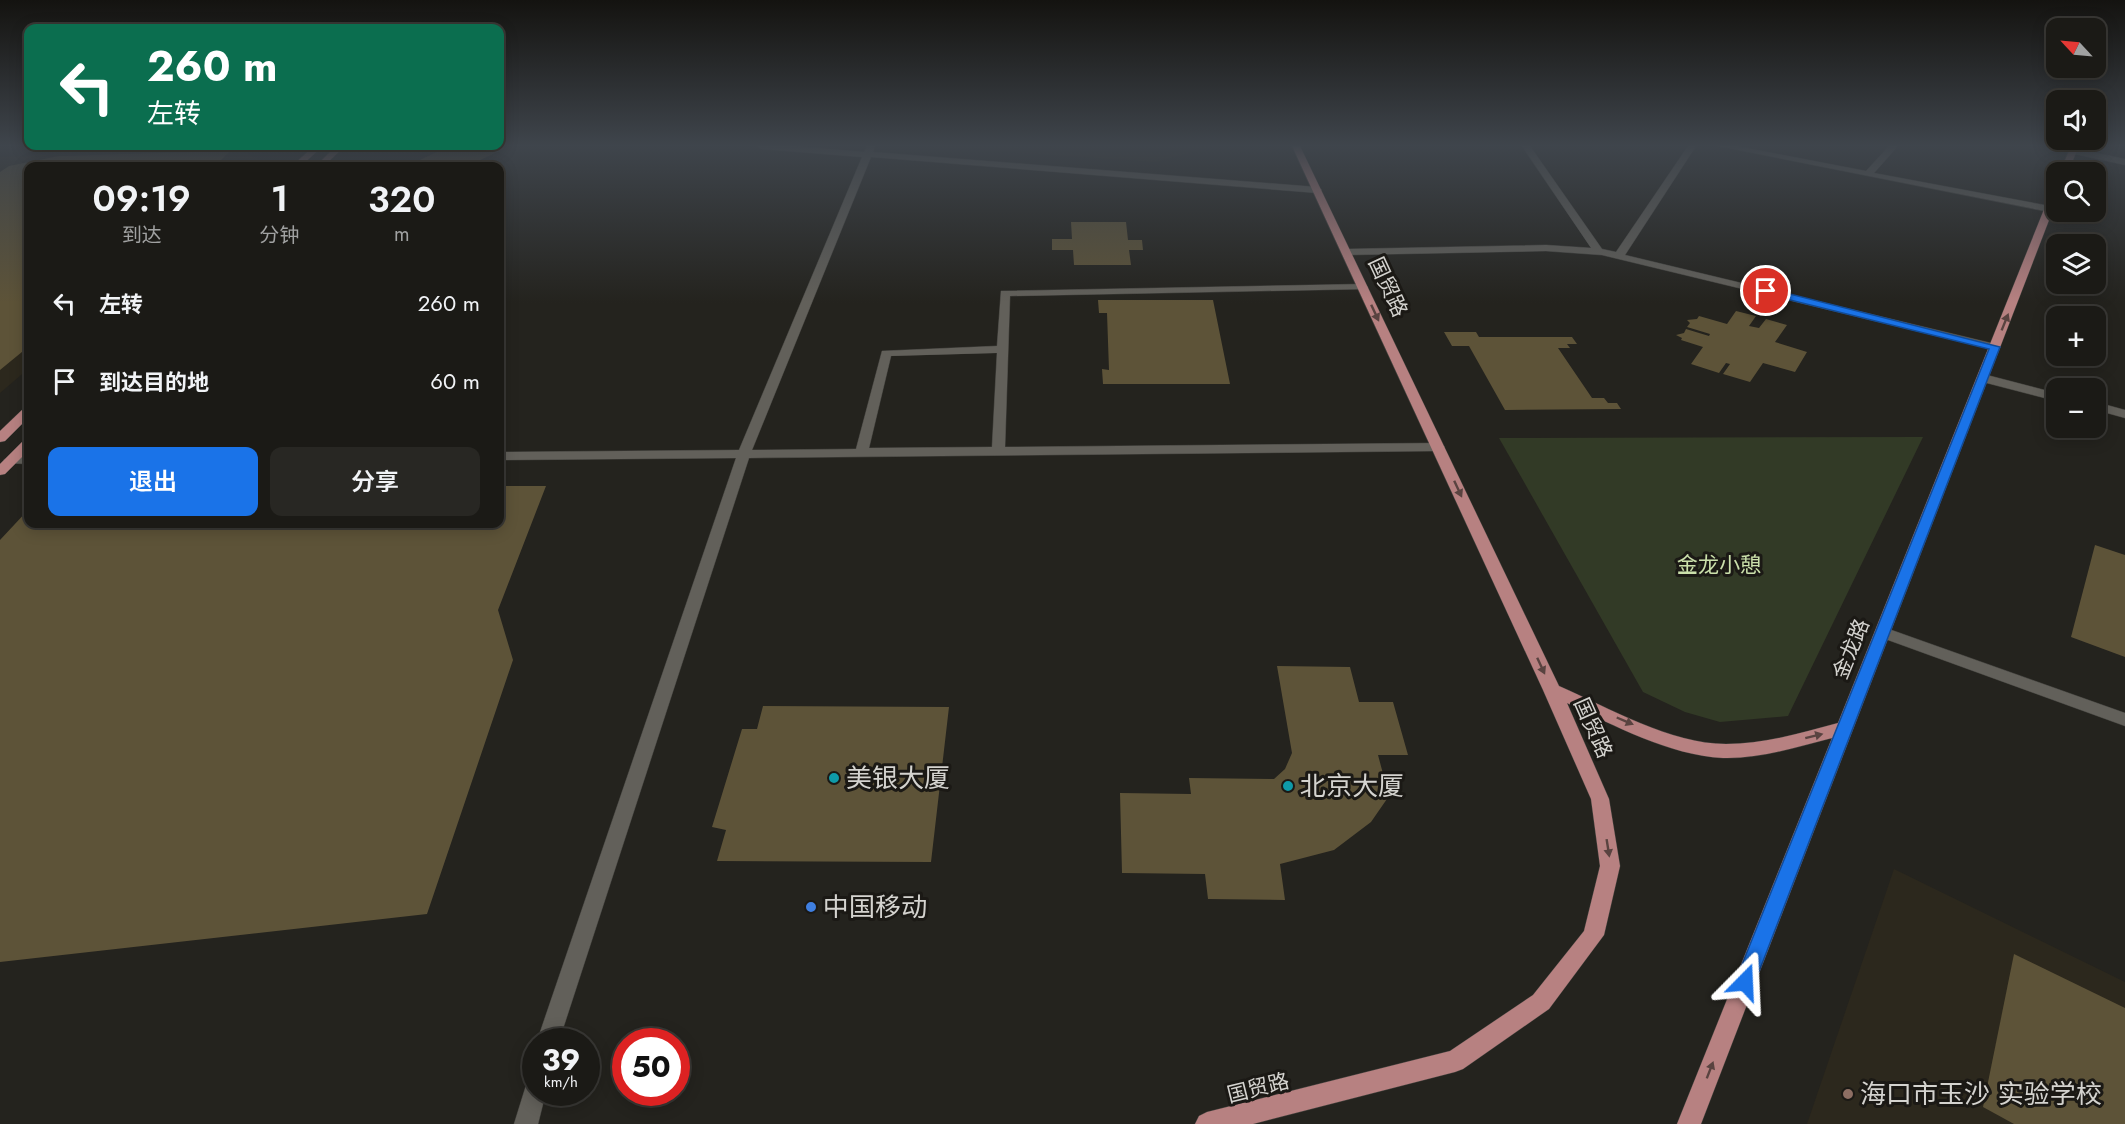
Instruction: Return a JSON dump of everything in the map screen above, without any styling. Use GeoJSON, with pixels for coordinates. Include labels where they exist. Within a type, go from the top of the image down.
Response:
{"type":"FeatureCollection","features":[{"type":"Feature","properties":{"kind":"main road","name":"国贸路"},"geometry":{"type":"LineString","coordinates":[[1207,1124],[1455,1061],[1541,1002],[1594,935],[1610,866],[1600,799],[1552,690],[1321,198]]}},
{"type":"Feature","properties":{"kind":"main road","name":"金龙路"},"geometry":{"type":"LineString","coordinates":[[1689,1124],[2046,219]]}},
{"type":"Feature","properties":{"kind":"main road"},"geometry":{"type":"LineString","coordinates":[[0,438],[24,415]]}},
{"type":"Feature","properties":{"kind":"main road"},"geometry":{"type":"LineString","coordinates":[[0,471],[24,448]]}},
{"type":"Feature","properties":{"kind":"main road"},"geometry":{"type":"LineString","coordinates":[[1552,690],[1670,739],[1690,746],[1722,751],[1761,748],[1845,728]]}},
{"type":"Feature","properties":{"kind":"street"},"geometry":{"type":"LineString","coordinates":[[552,1028],[744,454],[849,198]]}},
{"type":"Feature","properties":{"kind":"street"},"geometry":{"type":"LineString","coordinates":[[1562,198],[1599,252]]}},
{"type":"Feature","properties":{"kind":"street"},"geometry":{"type":"LineString","coordinates":[[1619,256],[1657,198]]}},
{"type":"Feature","properties":{"kind":"street"},"geometry":{"type":"LineString","coordinates":[[1995,198],[2046,208]]}},
{"type":"Feature","properties":{"kind":"street"},"geometry":{"type":"LineString","coordinates":[[1347,252],[1546,248],[1599,252],[1995,347]]}},
{"type":"Feature","properties":{"kind":"street"},"geometry":{"type":"LineString","coordinates":[[998,452],[1005,293],[1363,287]]}},
{"type":"Feature","properties":{"kind":"street"},"geometry":{"type":"LineString","coordinates":[[861,453],[886,353],[1002,349]]}},
{"type":"Feature","properties":{"kind":"street"},"geometry":{"type":"LineString","coordinates":[[1983,378],[2046,394]]}},
{"type":"Feature","properties":{"kind":"street"},"geometry":{"type":"LineString","coordinates":[[2106,409],[2125,414]]}},
{"type":"Feature","properties":{"kind":"street"},"geometry":{"type":"LineString","coordinates":[[504,456],[1438,447]]}},
{"type":"Feature","properties":{"kind":"street"},"geometry":{"type":"LineString","coordinates":[[11,460],[24,460]]}},
{"type":"Feature","properties":{"kind":"street"},"geometry":{"type":"LineString","coordinates":[[1882,632],[2125,720]]}},
{"type":"Feature","properties":{"kind":"street"},"geometry":{"type":"LineString","coordinates":[[526,1124],[531,1106]]}},
{"type":"Feature","properties":{"kind":"shaded area"},"geometry":{"type":"Polygon","coordinates":[[[0,198],[24,198],[24,372],[0,393],[0,198]]]}},
{"type":"Feature","properties":{"kind":"shaded area"},"geometry":{"type":"Polygon","coordinates":[[[1894,869],[2125,982],[2125,1124],[1807,1124],[1894,869]]]}},
{"type":"Feature","properties":{"kind":"green space","name":"金龙小憩"},"geometry":{"type":"Polygon","coordinates":[[[1923,437],[1788,716],[1720,722],[1685,712],[1643,692],[1499,438],[1923,437]]]}},
{"type":"Feature","properties":{"kind":"building"},"geometry":{"type":"Polygon","coordinates":[[[0,198],[24,198],[24,350],[0,370],[0,198]]]}},
{"type":"Feature","properties":{"kind":"building"},"geometry":{"type":"Polygon","coordinates":[[[1071,222],[1126,222],[1128,240],[1142,240],[1143,250],[1129,250],[1131,265],[1074,265],[1073,250],[1052,250],[1052,239],[1072,239],[1071,222]]]}},
{"type":"Feature","properties":{"kind":"building"},"geometry":{"type":"Polygon","coordinates":[[[1098,300],[1213,300],[1230,384],[1103,384],[1102,369],[1109,370],[1107,313],[1099,313],[1098,300]]]}},
{"type":"Feature","properties":{"kind":"building"},"geometry":{"type":"Polygon","coordinates":[[[1736,311],[1756,316],[1749,326],[1759,328],[1766,319],[1787,325],[1775,342],[1807,352],[1795,372],[1763,363],[1750,382],[1723,374],[1730,364],[1726,363],[1719,373],[1691,364],[1703,347],[1681,340],[1682,338],[1676,335],[1684,333],[1686,329],[1709,336],[1710,334],[1687,327],[1690,323],[1687,320],[1697,319],[1699,316],[1727,324],[1736,311]]]}},
{"type":"Feature","properties":{"kind":"building"},"geometry":{"type":"Polygon","coordinates":[[[1444,332],[1476,332],[1479,337],[1572,337],[1577,344],[1567,344],[1570,348],[1558,348],[1592,398],[1604,398],[1608,403],[1617,403],[1621,409],[1505,410],[1469,346],[1452,346],[1444,332]]]}},
{"type":"Feature","properties":{"kind":"building"},"geometry":{"type":"Polygon","coordinates":[[[504,486],[546,486],[498,610],[513,660],[427,914],[0,962],[0,540],[24,514],[24,528],[504,528],[504,486]]]}},
{"type":"Feature","properties":{"kind":"building"},"geometry":{"type":"Polygon","coordinates":[[[2095,545],[2125,555],[2125,657],[2071,637],[2095,545]]]}},
{"type":"Feature","properties":{"kind":"building","name":"北京大厦"},"geometry":{"type":"Polygon","coordinates":[[[1277,666],[1350,667],[1359,702],[1393,702],[1408,755],[1378,755],[1389,796],[1371,822],[1334,850],[1280,864],[1285,900],[1208,899],[1205,874],[1122,873],[1120,793],[1191,794],[1189,778],[1274,779],[1285,769],[1292,753],[1277,666]]]}},
{"type":"Feature","properties":{"kind":"building","name":"美银大厦"},"geometry":{"type":"Polygon","coordinates":[[[763,706],[949,707],[931,862],[717,861],[726,830],[712,827],[742,729],[757,729],[763,706]]]}},
{"type":"Feature","properties":{"kind":"building"},"geometry":{"type":"Polygon","coordinates":[[[2014,954],[2125,1008],[2125,1124],[2014,1124],[1983,1107],[2014,954]]]}},
{"type":"Feature","properties":{"kind":"place","name":"美银大厦"},"geometry":{"type":"Point","coordinates":[834,778]}},
{"type":"Feature","properties":{"kind":"place","name":"北京大厦"},"geometry":{"type":"Point","coordinates":[1288,786]}},
{"type":"Feature","properties":{"kind":"place","name":"中国移动"},"geometry":{"type":"Point","coordinates":[811,907]}},
{"type":"Feature","properties":{"kind":"place","name":"海口市玉沙 实验学校"},"geometry":{"type":"Point","coordinates":[1848,1094]}},
{"type":"Feature","properties":{"kind":"route"},"geometry":{"type":"LineString","coordinates":[[1745,982],[1995,347],[1766,291]]}}]}
